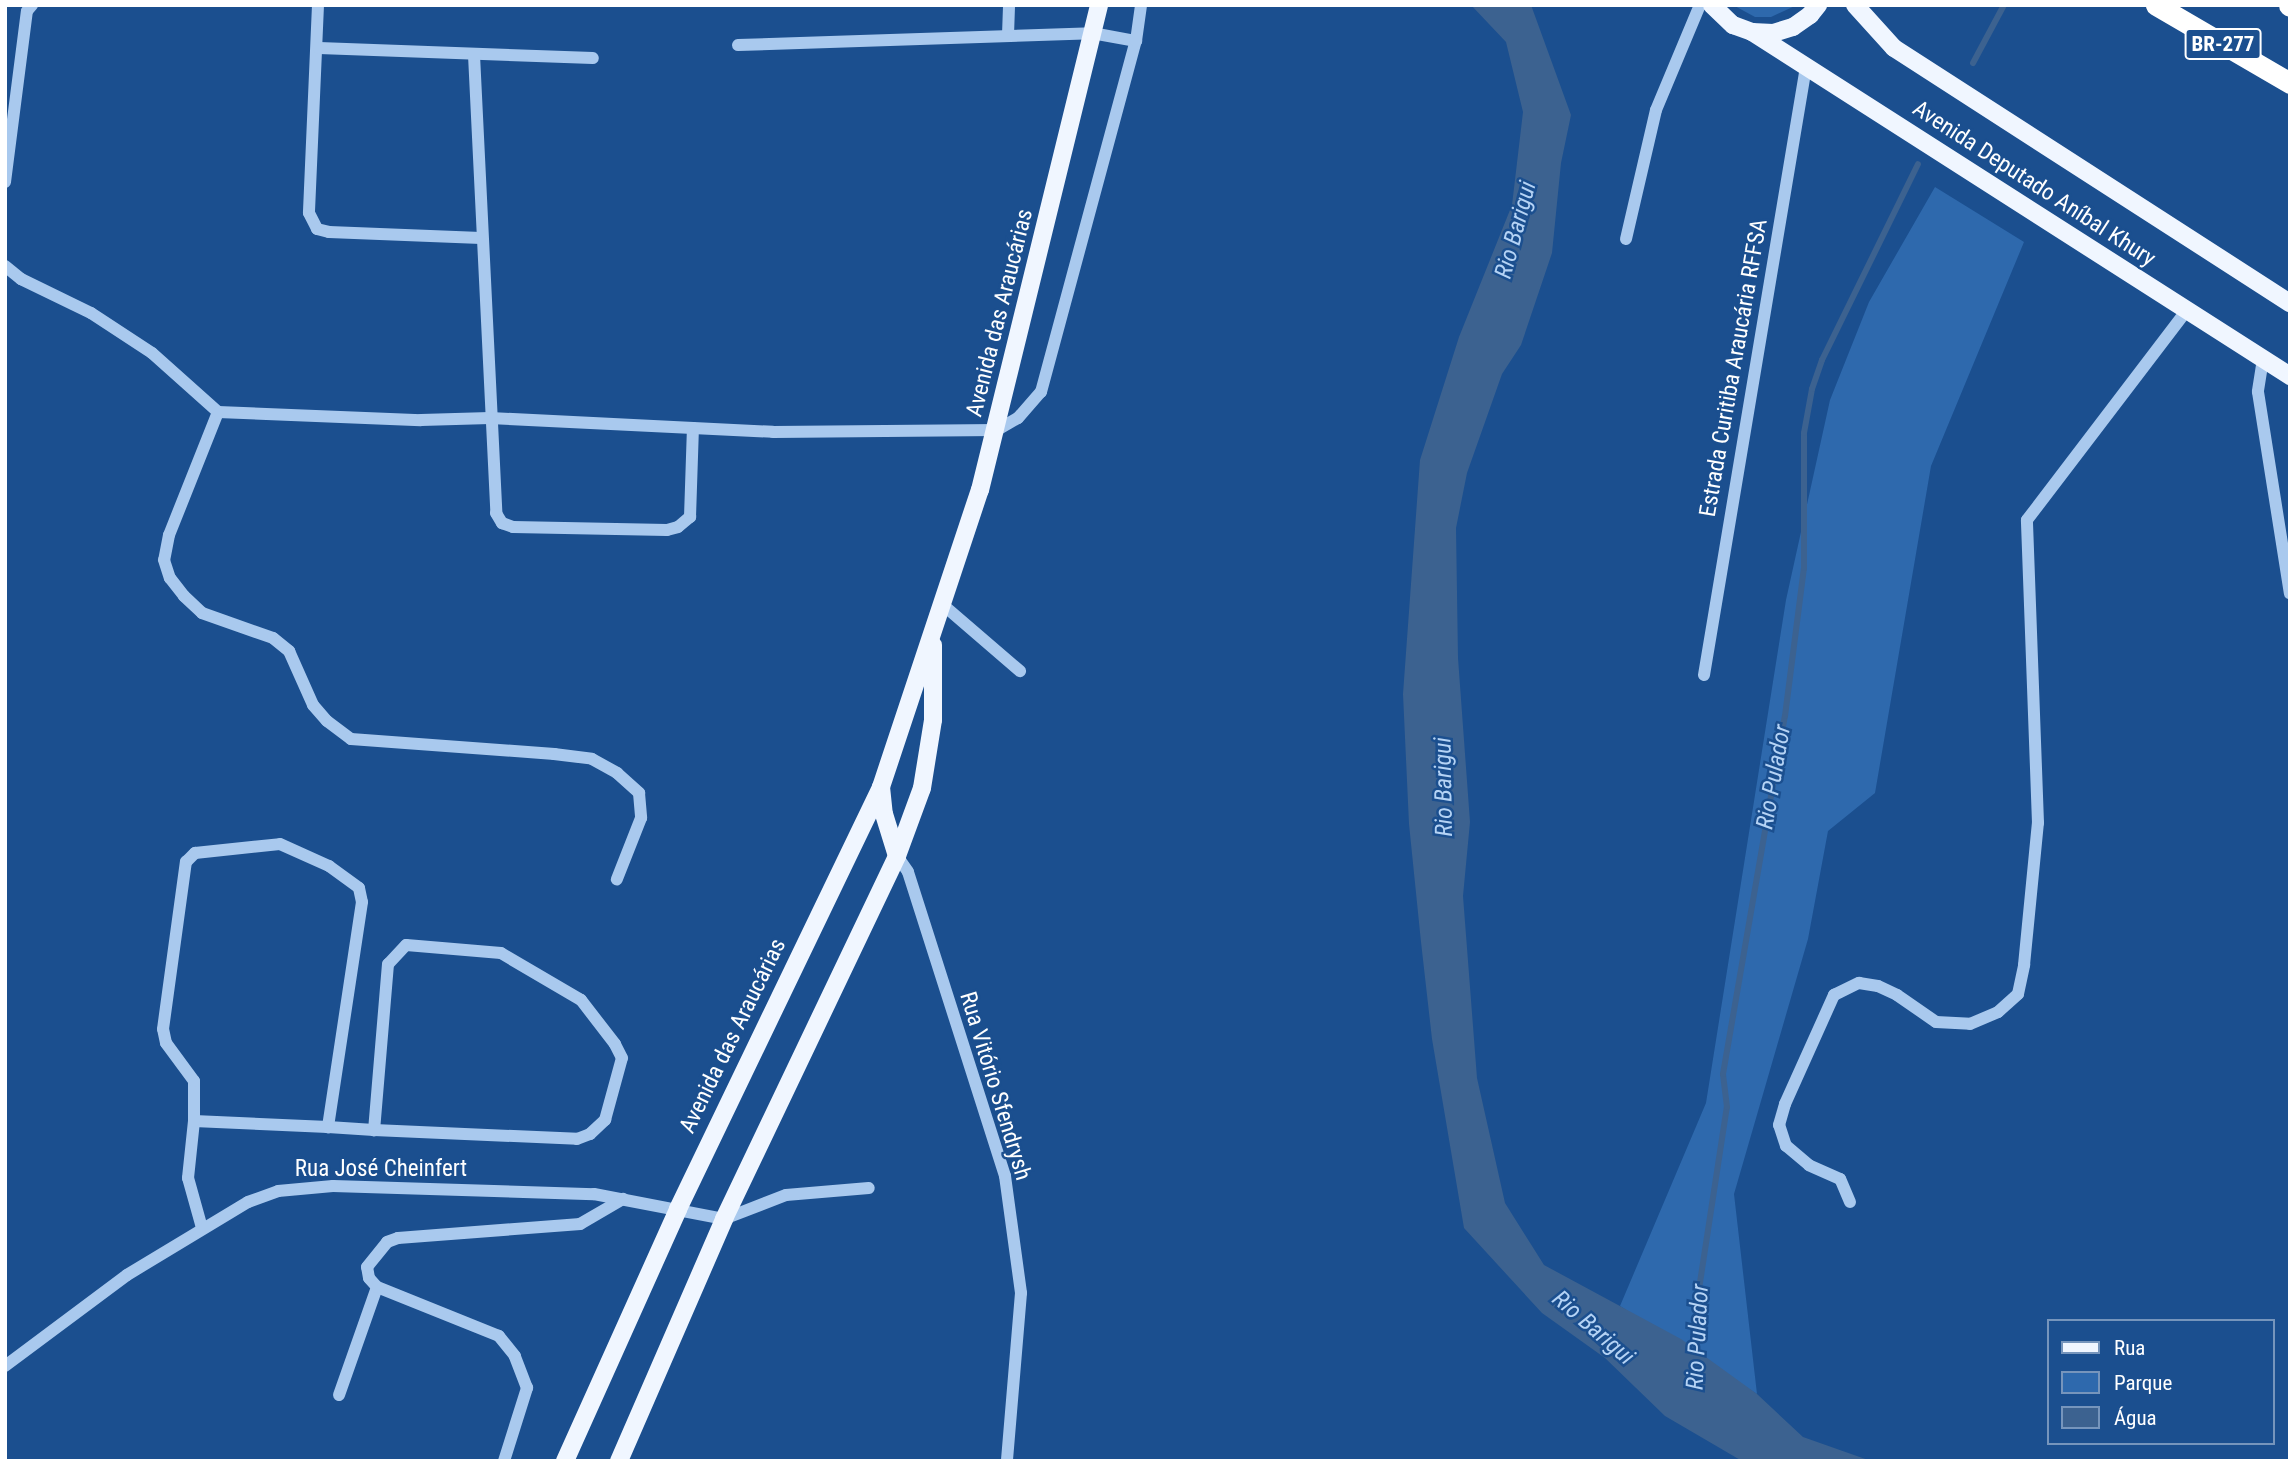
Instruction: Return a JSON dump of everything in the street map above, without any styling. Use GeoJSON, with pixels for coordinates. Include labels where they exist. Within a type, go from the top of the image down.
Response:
{"type":"FeatureCollection","features":[{"type":"Feature","properties":{"kind":"highway","name":"BR-277"},"geometry":{"type":"LineString","coordinates":[[2156,5],[2290,83]]}},
{"type":"Feature","properties":{"kind":"main road","name":"Avenida das Araucárias"},"geometry":{"type":"LineString","coordinates":[[565,1461],[678,1209],[881,787],[997,430],[1099,5]]}},
{"type":"Feature","properties":{"kind":"main road","name":"Avenida Deputado Aníbal Khury"},"geometry":{"type":"LineString","coordinates":[[1712,5],[1732,25],[1752,32],[2290,376]]}},
{"type":"Feature","properties":{"kind":"main road"},"geometry":{"type":"LineString","coordinates":[[1752,32],[1773,33],[1793,27],[1810,15],[1818,5]]}},
{"type":"Feature","properties":{"kind":"main road","name":"Avenida Deputado Aníbal Khury"},"geometry":{"type":"LineString","coordinates":[[1855,5],[1894,48],[2290,303]]}},
{"type":"Feature","properties":{"kind":"main road","name":"Avenida das Araucárias"},"geometry":{"type":"LineString","coordinates":[[619,1461],[724,1219],[897,856],[924,775],[933,720],[934,629]]}},
{"type":"Feature","properties":{"kind":"main road"},"geometry":{"type":"LineString","coordinates":[[881,787],[884,814],[897,856]]}},
{"type":"Feature","properties":{"kind":"street"},"geometry":{"type":"LineString","coordinates":[[5,182],[27,11],[32,5]]}},
{"type":"Feature","properties":{"kind":"street"},"geometry":{"type":"LineString","coordinates":[[318,5],[319,48],[309,213],[317,229],[329,232],[481,238]]}},
{"type":"Feature","properties":{"kind":"street"},"geometry":{"type":"LineString","coordinates":[[1008,35],[1009,5]]}},
{"type":"Feature","properties":{"kind":"street"},"geometry":{"type":"LineString","coordinates":[[5,265],[21,279],[91,313],[152,354],[218,412],[421,420],[490,418],[773,432],[997,430],[1018,418],[1041,392],[1136,41],[1141,5]]}},
{"type":"Feature","properties":{"kind":"street"},"geometry":{"type":"LineString","coordinates":[[1626,239],[1656,110],[1700,5]]}},
{"type":"Feature","properties":{"kind":"street"},"geometry":{"type":"LineString","coordinates":[[738,46],[1092,33],[1136,41]]}},
{"type":"Feature","properties":{"kind":"street"},"geometry":{"type":"LineString","coordinates":[[319,48],[358,47],[474,55],[593,58]]}},
{"type":"Feature","properties":{"kind":"street"},"geometry":{"type":"LineString","coordinates":[[474,55],[496,513],[502,523],[513,527],[667,530],[678,527],[690,517],[693,428]]}},
{"type":"Feature","properties":{"kind":"street","name":"Estrada Curitiba Araucária RFFSA"},"geometry":{"type":"LineString","coordinates":[[1704,676],[1806,67]]}},
{"type":"Feature","properties":{"kind":"street"},"geometry":{"type":"LineString","coordinates":[[1850,1202],[1840,1179],[1809,1165],[1786,1146],[1779,1125],[1786,1104],[1834,995],[1859,983],[1878,986],[1897,995],[1936,1022],[1970,1024],[1998,1012],[2018,994],[2024,965],[2038,823],[2027,520],[2186,310]]}},
{"type":"Feature","properties":{"kind":"street"},"geometry":{"type":"LineString","coordinates":[[2263,359],[2258,392],[2290,593]]}},
{"type":"Feature","properties":{"kind":"street"},"geometry":{"type":"LineString","coordinates":[[218,412],[169,535],[164,560],[170,578],[184,596],[202,613],[273,638],[289,651],[313,705],[327,721],[351,739],[554,754],[592,759],[618,773],[639,793],[640,818],[617,879]]}},
{"type":"Feature","properties":{"kind":"street"},"geometry":{"type":"LineString","coordinates":[[942,604],[1020,671]]}},
{"type":"Feature","properties":{"kind":"street"},"geometry":{"type":"LineString","coordinates":[[202,1228],[188,1178],[194,1121],[194,1081],[166,1043],[163,1029],[186,862],[195,853],[280,844],[349,879],[359,888],[362,902],[328,1127]]}},
{"type":"Feature","properties":{"kind":"street","name":"Rua Vitório Sfendrysh"},"geometry":{"type":"LineString","coordinates":[[897,856],[908,872],[1005,1176],[1021,1293],[1007,1461]]}},
{"type":"Feature","properties":{"kind":"street"},"geometry":{"type":"LineString","coordinates":[[194,1121],[374,1130],[577,1139],[590,1134],[605,1120],[622,1058],[581,1000],[501,953],[406,945],[388,964],[374,1130]]}},
{"type":"Feature","properties":{"kind":"street","name":"Rua José Cheinfert"},"geometry":{"type":"LineString","coordinates":[[5,1366],[78,1309],[202,1228],[248,1202],[303,1186],[565,1193],[624,1199],[724,1219]]}},
{"type":"Feature","properties":{"kind":"street"},"geometry":{"type":"LineString","coordinates":[[724,1219],[786,1195],[869,1188]]}},
{"type":"Feature","properties":{"kind":"street"},"geometry":{"type":"LineString","coordinates":[[504,1461],[527,1388],[515,1356],[499,1336],[377,1287],[369,1278],[367,1267],[387,1242],[398,1238],[580,1224],[624,1199]]}},
{"type":"Feature","properties":{"kind":"street"},"geometry":{"type":"LineString","coordinates":[[339,1395],[377,1287]]}},
{"type":"Feature","properties":{"kind":"green space"},"geometry":{"type":"Polygon","coordinates":[[[1733,5],[1797,5],[1771,17],[1755,17],[1733,5]]]}},
{"type":"Feature","properties":{"kind":"green space"},"geometry":{"type":"Polygon","coordinates":[[[1935,187],[2024,242],[1931,466],[1875,793],[1828,831],[1808,939],[1734,1194],[1757,1394],[1620,1306],[1706,1103],[1786,600],[1830,400],[1869,302],[1935,187]]]}},
{"type":"Feature","properties":{"kind":"water","name":"Rio Barigui"},"geometry":{"type":"Polygon","coordinates":[[[1471,5],[1531,5],[1571,115],[1561,163],[1552,253],[1521,345],[1502,374],[1467,473],[1456,528],[1458,658],[1470,822],[1463,896],[1477,1078],[1505,1203],[1544,1265],[1681,1339],[1757,1394],[1803,1437],[1871,1461],[1742,1461],[1665,1416],[1605,1358],[1542,1313],[1464,1228],[1432,1039],[1409,824],[1403,694],[1420,460],[1459,337],[1512,205],[1523,112],[1506,42],[1471,5]]]}},
{"type":"Feature","properties":{"kind":"waterway","name":"Rio Pulador"},"geometry":{"type":"LineString","coordinates":[[1973,63],[2004,5]]}},
{"type":"Feature","properties":{"kind":"waterway","name":"Rio Pulador"},"geometry":{"type":"LineString","coordinates":[[1696,1357],[1699,1289],[1727,1107],[1723,1074],[1785,716],[1804,568],[1804,433],[1812,389],[1822,360],[1918,164]]}}]}
